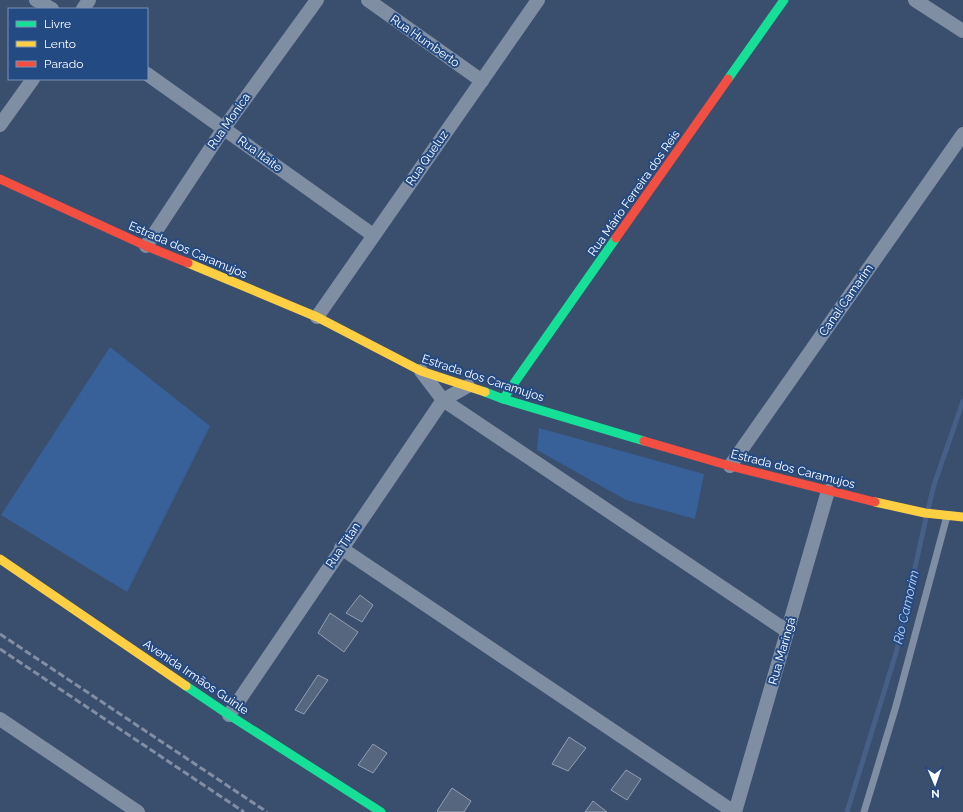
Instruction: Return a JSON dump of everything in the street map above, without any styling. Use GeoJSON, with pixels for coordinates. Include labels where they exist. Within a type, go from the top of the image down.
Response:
{"type":"FeatureCollection","features":[{"type":"Feature","properties":{"kind":"street"},"geometry":{"type":"LineString","coordinates":[[36,0],[50,8]]}},
{"type":"Feature","properties":{"kind":"street","name":"Rua Monica"},"geometry":{"type":"LineString","coordinates":[[146,246],[224,128],[317,0]]}},
{"type":"Feature","properties":{"kind":"street","name":"Rua Humberto"},"geometry":{"type":"LineString","coordinates":[[368,0],[482,81]]}},
{"type":"Feature","properties":{"kind":"street","name":"Rua Queluz"},"geometry":{"type":"LineString","coordinates":[[317,317],[538,0]]}},
{"type":"Feature","properties":{"kind":"street","name":"Rua Mário Ferreira dos Reis"},"geometry":{"type":"LineString","coordinates":[[503,399],[784,0]]}},
{"type":"Feature","properties":{"kind":"street"},"geometry":{"type":"LineString","coordinates":[[915,0],[963,31]]}},
{"type":"Feature","properties":{"kind":"street","name":"Rua Itaite"},"geometry":{"type":"LineString","coordinates":[[148,75],[373,235]]}},
{"type":"Feature","properties":{"kind":"street"},"geometry":{"type":"LineString","coordinates":[[0,125],[32,80]]}},
{"type":"Feature","properties":{"kind":"street","name":"Canal Camarim"},"geometry":{"type":"LineString","coordinates":[[730,466],[963,134]]}},
{"type":"Feature","properties":{"kind":"street","name":"Estrada dos Caramujos"},"geometry":{"type":"LineString","coordinates":[[0,179],[146,246],[317,317],[421,372],[468,386],[503,399],[730,466],[828,491],[925,513],[963,518]]}},
{"type":"Feature","properties":{"kind":"street"},"geometry":{"type":"LineString","coordinates":[[421,372],[443,400],[787,631]]}},
{"type":"Feature","properties":{"kind":"street","name":"Rua Titan"},"geometry":{"type":"LineString","coordinates":[[229,715],[341,548],[443,400],[468,386]]}},
{"type":"Feature","properties":{"kind":"street","name":"Rua Maringá"},"geometry":{"type":"LineString","coordinates":[[735,812],[828,491]]}},
{"type":"Feature","properties":{"kind":"street"},"geometry":{"type":"LineString","coordinates":[[341,548],[735,812]]}},
{"type":"Feature","properties":{"kind":"street","name":"Avenida Irmãos Guinle"},"geometry":{"type":"LineString","coordinates":[[0,559],[229,715],[381,812]]}},
{"type":"Feature","properties":{"kind":"street"},"geometry":{"type":"LineString","coordinates":[[0,719],[138,812]]}},
{"type":"Feature","properties":{"kind":"lane"},"geometry":{"type":"LineString","coordinates":[[864,812],[896,706],[944,516]]}},
{"type":"Feature","properties":{"kind":"shaded area"},"geometry":{"type":"Polygon","coordinates":[[[110,347],[210,426],[127,592],[1,515],[110,347]]]}},
{"type":"Feature","properties":{"kind":"shaded area"},"geometry":{"type":"Polygon","coordinates":[[[539,428],[704,474],[695,519],[626,500],[537,450],[539,428]]]}},
{"type":"Feature","properties":{"kind":"building"},"geometry":{"type":"Polygon","coordinates":[[[360,595],[373,605],[362,622],[346,613],[360,595]]]}},
{"type":"Feature","properties":{"kind":"building"},"geometry":{"type":"Polygon","coordinates":[[[330,613],[358,632],[344,652],[318,633],[330,613]]]}},
{"type":"Feature","properties":{"kind":"building"},"geometry":{"type":"Polygon","coordinates":[[[318,675],[328,680],[304,714],[295,710],[318,675]]]}},
{"type":"Feature","properties":{"kind":"building"},"geometry":{"type":"Polygon","coordinates":[[[569,737],[586,748],[568,771],[552,764],[569,737]]]}},
{"type":"Feature","properties":{"kind":"building"},"geometry":{"type":"Polygon","coordinates":[[[373,744],[387,753],[373,773],[358,765],[373,744]]]}},
{"type":"Feature","properties":{"kind":"building"},"geometry":{"type":"Polygon","coordinates":[[[626,770],[641,779],[627,800],[611,790],[626,770]]]}},
{"type":"Feature","properties":{"kind":"building"},"geometry":{"type":"Polygon","coordinates":[[[452,788],[471,801],[464,812],[437,811],[452,788]]]}},
{"type":"Feature","properties":{"kind":"building"},"geometry":{"type":"Polygon","coordinates":[[[593,801],[607,812],[585,812],[593,801]]]}},
{"type":"Feature","properties":{"kind":"waterway","name":"Rio Camorim"},"geometry":{"type":"LineString","coordinates":[[928,510],[934,485],[963,401]]}},
{"type":"Feature","properties":{"kind":"waterway","name":"Rio Camorim"},"geometry":{"type":"LineString","coordinates":[[847,812],[896,653],[926,518]]}},
{"type":"Feature","properties":{"kind":"railway"},"geometry":{"type":"LineString","coordinates":[[0,634],[267,812]]}},
{"type":"Feature","properties":{"kind":"railway"},"geometry":{"type":"LineString","coordinates":[[0,649],[244,812]]}},
{"type":"Feature","properties":{"kind":"traffic: fast"},"geometry":{"type":"LineString","coordinates":[[728,79],[784,0]]}},
{"type":"Feature","properties":{"kind":"traffic: fast"},"geometry":{"type":"LineString","coordinates":[[503,399],[616,238]]}},
{"type":"Feature","properties":{"kind":"traffic: fast"},"geometry":{"type":"LineString","coordinates":[[485,392],[503,399],[644,441]]}},
{"type":"Feature","properties":{"kind":"traffic: fast"},"geometry":{"type":"LineString","coordinates":[[186,686],[381,812]]}},
{"type":"Feature","properties":{"kind":"traffic: slow"},"geometry":{"type":"LineString","coordinates":[[188,263],[317,317],[421,371],[485,392]]}},
{"type":"Feature","properties":{"kind":"traffic: slow"},"geometry":{"type":"LineString","coordinates":[[875,502],[925,513],[963,517]]}},
{"type":"Feature","properties":{"kind":"traffic: slow"},"geometry":{"type":"LineString","coordinates":[[0,559],[186,686]]}},
{"type":"Feature","properties":{"kind":"traffic: jam"},"geometry":{"type":"LineString","coordinates":[[616,238],[728,79]]}},
{"type":"Feature","properties":{"kind":"traffic: jam"},"geometry":{"type":"LineString","coordinates":[[0,179],[146,246],[188,263]]}},
{"type":"Feature","properties":{"kind":"traffic: jam"},"geometry":{"type":"LineString","coordinates":[[644,441],[730,466],[875,502]]}}]}
